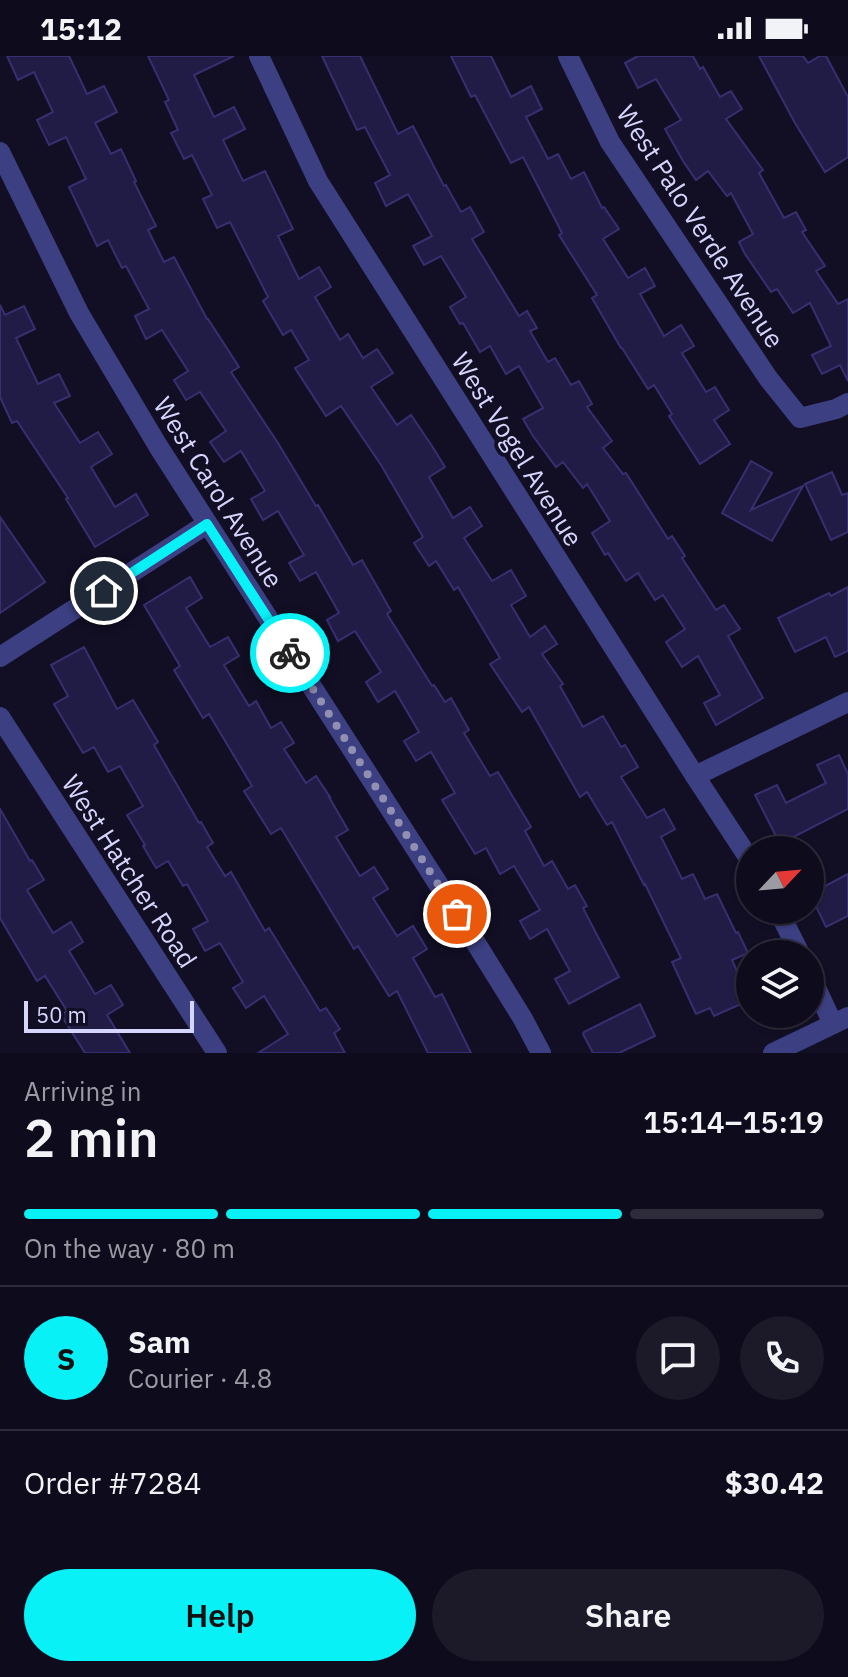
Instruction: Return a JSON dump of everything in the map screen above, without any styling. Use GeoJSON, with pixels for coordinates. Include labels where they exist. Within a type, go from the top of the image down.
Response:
{"type":"FeatureCollection","features":[{"type":"Feature","properties":{"kind":"street","name":"West Vogel Avenue"},"geometry":{"type":"LineString","coordinates":[[259,56],[318,181],[736,839]]}},
{"type":"Feature","properties":{"kind":"street","name":"West Palo Verde Avenue"},"geometry":{"type":"LineString","coordinates":[[568,56],[610,142],[768,378],[800,418],[848,403]]}},
{"type":"Feature","properties":{"kind":"street","name":"West Carol Avenue"},"geometry":{"type":"LineString","coordinates":[[0,152],[109,367],[474,940],[541,1053]]}},
{"type":"Feature","properties":{"kind":"street"},"geometry":{"type":"LineString","coordinates":[[0,657],[207,524]]}},
{"type":"Feature","properties":{"kind":"street"},"geometry":{"type":"LineString","coordinates":[[695,776],[848,702]]}},
{"type":"Feature","properties":{"kind":"street","name":"West Hatcher Road"},"geometry":{"type":"LineString","coordinates":[[0,717],[217,1053]]}},
{"type":"Feature","properties":{"kind":"street"},"geometry":{"type":"LineString","coordinates":[[773,1053],[841,1020],[824,995]]}},
{"type":"Feature","properties":{"kind":"building"},"geometry":{"type":"Polygon","coordinates":[[[7,56],[69,56],[87,94],[104,86],[117,112],[95,123],[111,154],[121,149],[156,226],[148,230],[164,262],[174,257],[207,319],[239,367],[231,372],[318,505],[353,565],[362,560],[391,611],[387,614],[432,686],[445,702],[451,698],[469,730],[464,733],[490,776],[498,772],[531,827],[525,831],[544,866],[552,861],[568,889],[575,885],[587,906],[583,908],[619,977],[569,1004],[555,979],[570,971],[547,929],[530,939],[520,921],[540,910],[514,866],[500,874],[486,848],[475,854],[442,800],[455,793],[431,752],[416,761],[404,741],[419,732],[395,691],[378,702],[366,682],[381,672],[355,631],[338,641],[327,620],[339,613],[316,572],[300,581],[289,563],[304,555],[278,511],[263,520],[251,499],[265,491],[241,451],[224,462],[210,442],[226,431],[200,392],[186,400],[174,380],[188,371],[162,330],[146,339],[135,316],[149,309],[108,240],[97,246],[69,187],[86,179],[66,137],[49,145],[37,120],[53,112],[34,72],[18,80],[7,56]]]}},
{"type":"Feature","properties":{"kind":"building"},"geometry":{"type":"Polygon","coordinates":[[[148,56],[234,56],[194,75],[214,117],[234,107],[245,129],[223,140],[243,181],[265,171],[293,229],[278,236],[299,279],[319,267],[331,287],[315,297],[340,340],[348,334],[363,358],[377,349],[393,373],[371,387],[397,425],[411,415],[432,446],[445,467],[429,477],[453,518],[470,507],[482,526],[464,538],[492,581],[511,570],[526,596],[511,605],[530,637],[545,626],[557,644],[542,654],[563,684],[560,686],[583,727],[603,716],[621,747],[625,745],[638,767],[621,777],[647,818],[664,809],[675,829],[661,837],[682,879],[693,874],[705,899],[717,894],[742,940],[736,940],[736,958],[732,960],[736,969],[736,1006],[714,1016],[710,1008],[696,1014],[672,962],[681,958],[612,822],[607,825],[587,792],[580,797],[529,707],[522,712],[490,664],[500,658],[458,587],[454,590],[436,561],[429,566],[414,543],[423,537],[381,465],[341,406],[326,416],[295,368],[309,360],[291,330],[283,335],[263,301],[268,297],[230,222],[217,228],[203,199],[212,195],[192,155],[184,159],[171,133],[178,130],[165,102],[169,100],[148,56]]]}},
{"type":"Feature","properties":{"kind":"building"},"geometry":{"type":"Polygon","coordinates":[[[322,56],[360,56],[398,134],[413,126],[461,212],[470,207],[484,232],[472,239],[519,316],[527,311],[537,328],[530,331],[548,362],[555,358],[571,385],[579,381],[592,404],[587,407],[612,441],[603,448],[623,474],[626,473],[668,539],[672,536],[685,556],[682,558],[716,610],[724,605],[740,629],[728,636],[763,698],[716,725],[704,703],[720,695],[698,656],[682,667],[666,642],[685,629],[663,595],[655,600],[638,573],[626,581],[608,553],[605,555],[592,533],[610,521],[587,484],[583,488],[563,462],[556,467],[523,419],[543,408],[519,366],[506,374],[490,346],[480,352],[463,323],[460,324],[450,307],[466,297],[441,256],[424,265],[413,246],[432,236],[408,194],[386,206],[375,183],[390,175],[365,127],[357,130],[322,56]]]}},
{"type":"Feature","properties":{"kind":"building"},"geometry":{"type":"Polygon","coordinates":[[[451,56],[491,56],[511,97],[531,86],[542,109],[526,117],[548,159],[558,154],[571,179],[584,172],[602,208],[619,229],[603,239],[628,278],[645,268],[655,286],[640,294],[664,336],[681,325],[694,346],[682,353],[706,392],[715,387],[729,410],[714,420],[730,444],[700,464],[669,416],[672,414],[654,385],[648,389],[592,298],[597,295],[559,235],[562,233],[523,157],[511,163],[475,95],[471,97],[451,56]]]}},
{"type":"Feature","properties":{"kind":"building"},"geometry":{"type":"Polygon","coordinates":[[[638,56],[693,56],[720,97],[731,91],[742,109],[726,119],[763,170],[759,173],[784,218],[796,212],[806,230],[802,232],[825,266],[816,271],[838,304],[848,299],[848,381],[840,365],[822,374],[812,355],[831,346],[810,303],[793,313],[777,289],[771,292],[745,254],[739,242],[753,234],[731,193],[727,196],[708,171],[696,180],[683,161],[665,129],[681,120],[656,79],[638,88],[625,63],[638,56]]]}},
{"type":"Feature","properties":{"kind":"building"},"geometry":{"type":"Polygon","coordinates":[[[759,56],[803,56],[808,63],[826,56],[848,97],[848,157],[825,172],[759,56]]]}},
{"type":"Feature","properties":{"kind":"building"},"geometry":{"type":"Polygon","coordinates":[[[0,305],[5,315],[24,306],[35,329],[16,338],[38,384],[59,374],[70,396],[54,403],[80,443],[98,432],[112,454],[91,467],[115,507],[136,494],[148,515],[95,547],[68,498],[17,421],[12,423],[0,397],[0,305]]]}},
{"type":"Feature","properties":{"kind":"building"},"geometry":{"type":"Polygon","coordinates":[[[751,461],[772,473],[751,510],[803,486],[772,541],[722,513],[751,461]]]}},
{"type":"Feature","properties":{"kind":"building"},"geometry":{"type":"Polygon","coordinates":[[[832,472],[842,495],[848,493],[848,532],[831,540],[805,484],[832,472]]]}},
{"type":"Feature","properties":{"kind":"building"},"geometry":{"type":"Polygon","coordinates":[[[0,517],[45,582],[0,613],[0,517]]]}},
{"type":"Feature","properties":{"kind":"building"},"geometry":{"type":"Polygon","coordinates":[[[190,577],[202,598],[186,608],[210,647],[228,637],[239,656],[224,665],[249,706],[256,701],[271,728],[281,722],[294,743],[284,749],[306,783],[316,776],[330,797],[348,830],[336,837],[360,876],[374,867],[388,889],[373,898],[397,936],[413,926],[427,949],[413,958],[435,997],[442,994],[471,1053],[428,1053],[397,991],[389,996],[358,946],[354,949],[281,828],[271,834],[244,791],[252,786],[209,714],[203,718],[174,670],[180,666],[144,605],[190,577]]]}},
{"type":"Feature","properties":{"kind":"building"},"geometry":{"type":"Polygon","coordinates":[[[848,587],[848,651],[835,657],[826,637],[795,652],[778,618],[848,587]]]}},
{"type":"Feature","properties":{"kind":"building"},"geometry":{"type":"Polygon","coordinates":[[[84,647],[117,709],[133,700],[158,742],[154,745],[213,843],[207,847],[225,876],[231,872],[265,931],[269,928],[320,1011],[326,1008],[340,1029],[334,1033],[345,1053],[258,1053],[288,1034],[264,996],[246,1008],[233,988],[243,982],[220,943],[205,951],[193,929],[208,921],[187,884],[183,886],[168,861],[156,868],[143,846],[127,815],[143,806],[120,766],[108,772],[94,747],[83,753],[54,704],[68,696],[51,665],[84,647]]]}},
{"type":"Feature","properties":{"kind":"building"},"geometry":{"type":"Polygon","coordinates":[[[839,755],[848,774],[848,809],[796,836],[776,836],[755,795],[777,785],[786,803],[826,783],[817,765],[839,755]]]}},
{"type":"Feature","properties":{"kind":"building"},"geometry":{"type":"Polygon","coordinates":[[[0,809],[44,880],[27,890],[53,933],[71,922],[83,942],[69,951],[95,994],[111,985],[123,1005],[107,1015],[130,1053],[85,1053],[61,1015],[67,1011],[45,976],[37,981],[0,918],[0,809]]]}},
{"type":"Feature","properties":{"kind":"building"},"geometry":{"type":"Polygon","coordinates":[[[848,874],[848,916],[826,927],[824,923],[824,887],[848,874]]]}},
{"type":"Feature","properties":{"kind":"building"},"geometry":{"type":"Polygon","coordinates":[[[640,1004],[655,1036],[619,1053],[593,1053],[584,1032],[640,1004]]]}},
{"type":"Feature","properties":{"kind":"way so far"},"geometry":{"type":"LineString","coordinates":[[290,653],[457,914]]}},
{"type":"Feature","properties":{"kind":"route"},"geometry":{"type":"LineString","coordinates":[[104,591],[207,524],[290,653]]}}]}
